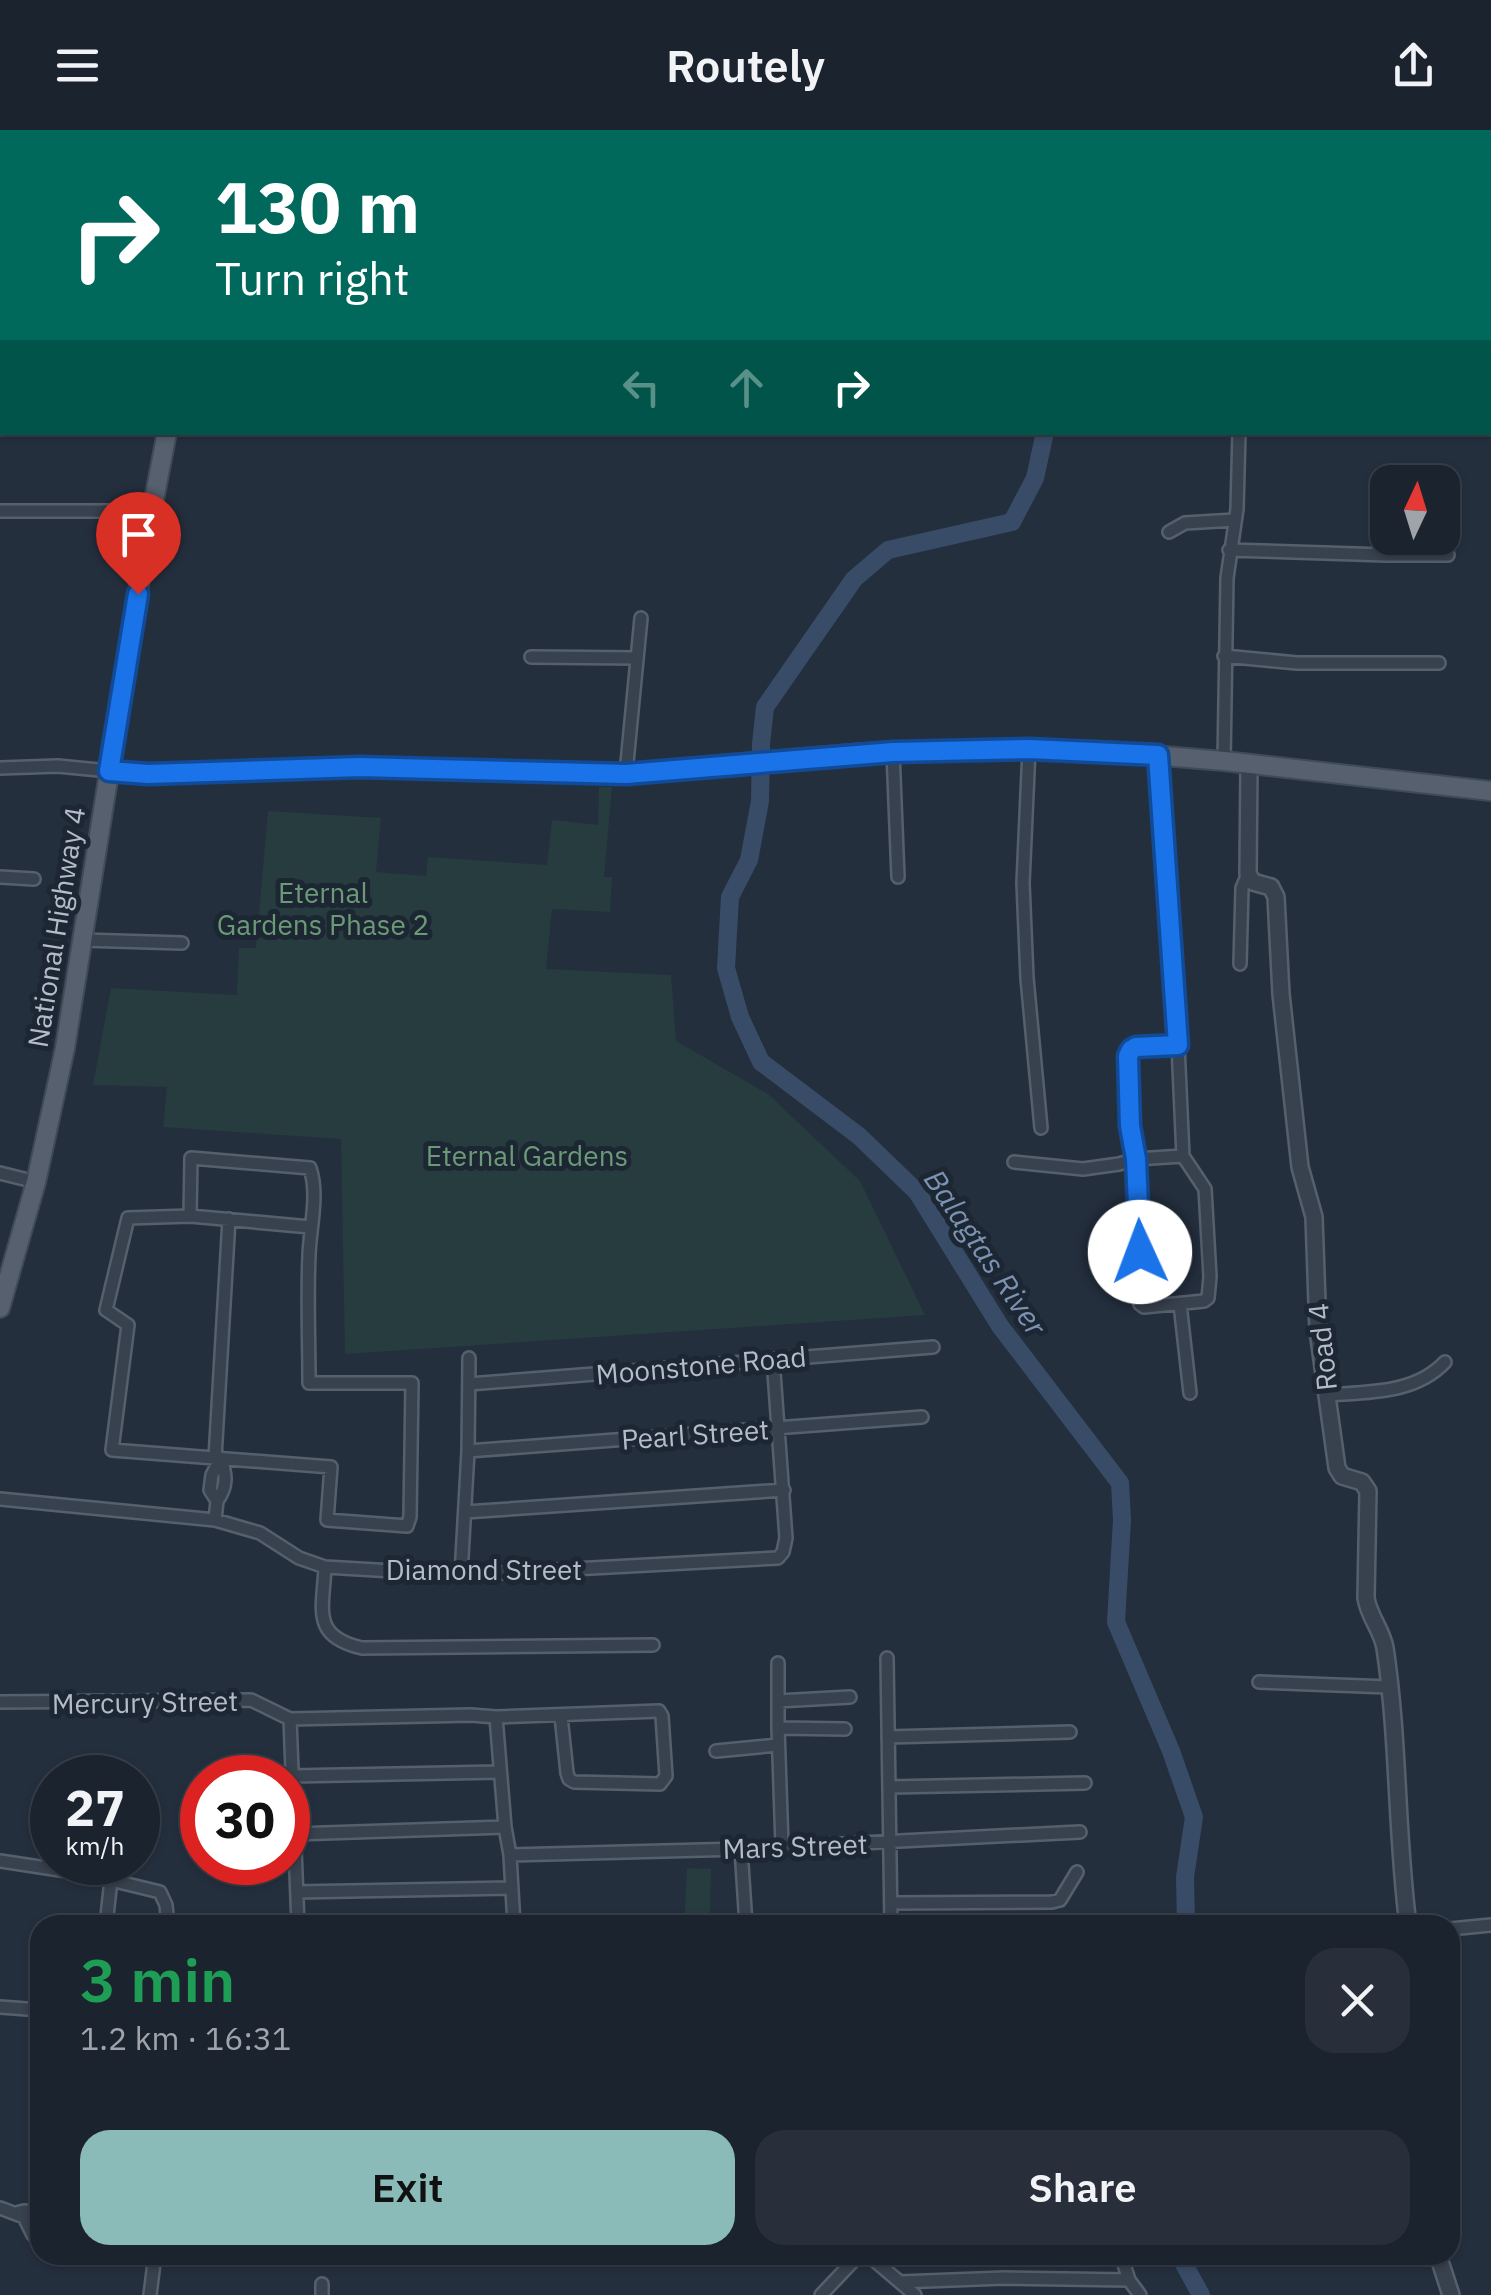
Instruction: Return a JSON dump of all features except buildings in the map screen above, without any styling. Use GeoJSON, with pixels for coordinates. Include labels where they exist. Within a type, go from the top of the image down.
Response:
{"type":"FeatureCollection","features":[{"type":"Feature","properties":{"kind":"main road","name":"National Highway 4"},"geometry":{"type":"LineString","coordinates":[[0,1308],[36,1182],[65,1048],[166,435]]}},
{"type":"Feature","properties":{"kind":"main road"},"geometry":{"type":"LineString","coordinates":[[109,771],[148,774],[360,767],[626,774],[893,752],[1029,749],[1158,755],[1491,791]]}},
{"type":"Feature","properties":{"kind":"street"},"geometry":{"type":"LineString","coordinates":[[1224,761],[1224,656],[1239,435]]}},
{"type":"Feature","properties":{"kind":"street"},"geometry":{"type":"LineString","coordinates":[[0,511],[152,511]]}},
{"type":"Feature","properties":{"kind":"street"},"geometry":{"type":"LineString","coordinates":[[1169,532],[1185,523],[1235,520]]}},
{"type":"Feature","properties":{"kind":"street"},"geometry":{"type":"LineString","coordinates":[[1229,550],[1370,553]]}},
{"type":"Feature","properties":{"kind":"street"},"geometry":{"type":"LineString","coordinates":[[626,774],[641,618]]}},
{"type":"Feature","properties":{"kind":"street"},"geometry":{"type":"LineString","coordinates":[[1224,656],[1297,664],[1439,663]]}},
{"type":"Feature","properties":{"kind":"street"},"geometry":{"type":"LineString","coordinates":[[531,657],[637,658]]}},
{"type":"Feature","properties":{"kind":"street"},"geometry":{"type":"LineString","coordinates":[[1029,749],[1023,882],[1027,978],[1041,1128]]}},
{"type":"Feature","properties":{"kind":"street"},"geometry":{"type":"LineString","coordinates":[[893,752],[898,878]]}},
{"type":"Feature","properties":{"kind":"street"},"geometry":{"type":"LineString","coordinates":[[1158,755],[1178,1045],[1183,1156],[1205,1189],[1210,1277],[1208,1298],[1204,1301],[1144,1308],[1140,1304],[1136,1159],[1130,1126],[1128,1056],[1136,1047],[1178,1045]]}},
{"type":"Feature","properties":{"kind":"street"},"geometry":{"type":"LineString","coordinates":[[1240,964],[1242,888],[1248,874],[1250,764]]}},
{"type":"Feature","properties":{"kind":"street"},"geometry":{"type":"LineString","coordinates":[[0,768],[58,766],[109,771]]}},
{"type":"Feature","properties":{"kind":"street","name":"Road 4"},"geometry":{"type":"LineString","coordinates":[[1248,874],[1253,882],[1271,887],[1276,897],[1283,1012],[1300,1167],[1314,1217],[1316,1304],[1337,1468],[1342,1476],[1362,1482],[1368,1491],[1366,1598],[1384,1644],[1407,1915]]}},
{"type":"Feature","properties":{"kind":"street"},"geometry":{"type":"LineString","coordinates":[[0,878],[34,879]]}},
{"type":"Feature","properties":{"kind":"street"},"geometry":{"type":"LineString","coordinates":[[82,940],[182,943]]}},
{"type":"Feature","properties":{"kind":"street"},"geometry":{"type":"LineString","coordinates":[[1014,1162],[1083,1170],[1136,1159],[1183,1156]]}},
{"type":"Feature","properties":{"kind":"street"},"geometry":{"type":"LineString","coordinates":[[190,1216],[191,1158],[310,1168],[314,1196],[308,1284],[309,1383],[414,1385],[408,1526],[327,1520],[331,1467],[112,1450],[128,1325],[106,1310],[128,1218],[190,1216],[310,1227]]}},
{"type":"Feature","properties":{"kind":"street"},"geometry":{"type":"LineString","coordinates":[[0,1174],[36,1182]]}},
{"type":"Feature","properties":{"kind":"street"},"geometry":{"type":"LineString","coordinates":[[214,1520],[226,1476],[218,1458],[229,1219]]}},
{"type":"Feature","properties":{"kind":"street"},"geometry":{"type":"LineString","coordinates":[[1180,1304],[1190,1393]]}},
{"type":"Feature","properties":{"kind":"street","name":"Moonstone Road"},"geometry":{"type":"LineString","coordinates":[[469,1384],[933,1347]]}},
{"type":"Feature","properties":{"kind":"street"},"geometry":{"type":"LineString","coordinates":[[461,1575],[469,1358]]}},
{"type":"Feature","properties":{"kind":"street","name":"Diamond Street"},"geometry":{"type":"LineString","coordinates":[[0,1500],[214,1520],[260,1533],[299,1558],[324,1567],[461,1575],[778,1558],[786,1538],[773,1359]]}},
{"type":"Feature","properties":{"kind":"street"},"geometry":{"type":"LineString","coordinates":[[1327,1394],[1380,1392],[1410,1385],[1430,1376],[1445,1362]]}},
{"type":"Feature","properties":{"kind":"street","name":"Pearl Street"},"geometry":{"type":"LineString","coordinates":[[468,1451],[922,1417]]}},
{"type":"Feature","properties":{"kind":"street"},"geometry":{"type":"LineString","coordinates":[[465,1512],[784,1490]]}},
{"type":"Feature","properties":{"kind":"street"},"geometry":{"type":"LineString","coordinates":[[324,1567],[322,1618],[328,1632],[343,1644],[362,1648],[653,1645]]}},
{"type":"Feature","properties":{"kind":"street"},"geometry":{"type":"LineString","coordinates":[[888,1658],[891,1915]]}},
{"type":"Feature","properties":{"kind":"street"},"geometry":{"type":"LineString","coordinates":[[778,1663],[782,1846]]}},
{"type":"Feature","properties":{"kind":"street"},"geometry":{"type":"LineString","coordinates":[[1259,1682],[1389,1687]]}},
{"type":"Feature","properties":{"kind":"street"},"geometry":{"type":"LineString","coordinates":[[778,1702],[850,1697]]}},
{"type":"Feature","properties":{"kind":"street","name":"Mercury Street"},"geometry":{"type":"LineString","coordinates":[[0,1702],[250,1700],[290,1719],[659,1711],[664,1781],[660,1784],[569,1779],[561,1716]]}},
{"type":"Feature","properties":{"kind":"street"},"geometry":{"type":"LineString","coordinates":[[496,1717],[513,1915]]}},
{"type":"Feature","properties":{"kind":"street"},"geometry":{"type":"LineString","coordinates":[[290,1719],[291,1755]]}},
{"type":"Feature","properties":{"kind":"street"},"geometry":{"type":"LineString","coordinates":[[778,1728],[845,1729]]}},
{"type":"Feature","properties":{"kind":"street"},"geometry":{"type":"LineString","coordinates":[[888,1737],[1070,1732]]}},
{"type":"Feature","properties":{"kind":"street"},"geometry":{"type":"LineString","coordinates":[[716,1751],[778,1745]]}},
{"type":"Feature","properties":{"kind":"street"},"geometry":{"type":"LineString","coordinates":[[310,1776],[500,1772]]}},
{"type":"Feature","properties":{"kind":"street"},"geometry":{"type":"LineString","coordinates":[[890,1786],[1085,1783]]}},
{"type":"Feature","properties":{"kind":"street"},"geometry":{"type":"LineString","coordinates":[[310,1834],[505,1828]]}},
{"type":"Feature","properties":{"kind":"street","name":"Mars Street"},"geometry":{"type":"LineString","coordinates":[[510,1855],[741,1849],[1080,1832]]}},
{"type":"Feature","properties":{"kind":"street"},"geometry":{"type":"LineString","coordinates":[[741,1849],[745,1915]]}},
{"type":"Feature","properties":{"kind":"street"},"geometry":{"type":"LineString","coordinates":[[0,1862],[30,1866]]}},
{"type":"Feature","properties":{"kind":"street"},"geometry":{"type":"LineString","coordinates":[[891,1903],[1052,1902],[1060,1900],[1078,1872]]}},
{"type":"Feature","properties":{"kind":"street"},"geometry":{"type":"LineString","coordinates":[[107,1915],[110,1885]]}},
{"type":"Feature","properties":{"kind":"street"},"geometry":{"type":"LineString","coordinates":[[131,1885],[160,1892],[167,1915]]}},
{"type":"Feature","properties":{"kind":"street"},"geometry":{"type":"LineString","coordinates":[[297,1885],[298,1915]]}},
{"type":"Feature","properties":{"kind":"street"},"geometry":{"type":"LineString","coordinates":[[297,1892],[510,1888]]}},
{"type":"Feature","properties":{"kind":"street"},"geometry":{"type":"LineString","coordinates":[[1460,1927],[1491,1925]]}},
{"type":"Feature","properties":{"kind":"street"},"geometry":{"type":"LineString","coordinates":[[0,2007],[30,2009]]}},
{"type":"Feature","properties":{"kind":"street"},"geometry":{"type":"LineString","coordinates":[[0,2208],[24,2218],[30,2229]]}},
{"type":"Feature","properties":{"kind":"street"},"geometry":{"type":"LineString","coordinates":[[16,2214],[30,2212]]}},
{"type":"Feature","properties":{"kind":"street"},"geometry":{"type":"LineString","coordinates":[[150,2295],[154,2265]]}},
{"type":"Feature","properties":{"kind":"street"},"geometry":{"type":"LineString","coordinates":[[821,2295],[850,2265]]}},
{"type":"Feature","properties":{"kind":"street"},"geometry":{"type":"LineString","coordinates":[[880,2265],[915,2295]]}},
{"type":"Feature","properties":{"kind":"street"},"geometry":{"type":"LineString","coordinates":[[1124,2265],[1140,2295]]}},
{"type":"Feature","properties":{"kind":"street"},"geometry":{"type":"LineString","coordinates":[[1441,2265],[1450,2295]]}},
{"type":"Feature","properties":{"kind":"street"},"geometry":{"type":"LineString","coordinates":[[900,2282],[1004,2278],[1129,2280]]}},
{"type":"Feature","properties":{"kind":"green space","name":"Eternal Gardens"},"geometry":{"type":"Polygon","coordinates":[[[599,787],[612,787],[604,877],[612,877],[610,912],[552,909],[546,969],[671,975],[676,1041],[768,1094],[860,1181],[925,1315],[345,1354],[341,1139],[163,1127],[167,1087],[93,1085],[111,988],[237,995],[239,948],[256,948],[268,811],[381,818],[376,872],[426,876],[428,857],[547,865],[552,820],[598,825],[599,787]]]}},
{"type":"Feature","properties":{"kind":"green space"},"geometry":{"type":"Polygon","coordinates":[[[687,1868],[711,1869],[710,1914],[685,1913],[687,1868]]]}},
{"type":"Feature","properties":{"kind":"waterway","name":"Balagtas River"},"geometry":{"type":"LineString","coordinates":[[1044,435],[1035,478],[1012,522],[888,550],[854,579],[765,707],[760,801],[749,860],[730,897],[726,968],[740,1017],[761,1062],[859,1136],[917,1192],[1000,1326],[1120,1483],[1122,1520],[1116,1622],[1171,1751],[1194,1817],[1185,1877],[1186,1915]]}},
{"type":"Feature","properties":{"kind":"waterway","name":"Balagtas River"},"geometry":{"type":"LineString","coordinates":[[1184,2265],[1201,2295]]}},
{"type":"Feature","properties":{"kind":"route"},"geometry":{"type":"LineString","coordinates":[[138,594],[109,771],[148,774],[360,767],[626,774],[893,752],[1029,749],[1158,755],[1178,1045],[1136,1047],[1128,1056],[1140,1252]]}},
{"type":"Feature","properties":{"kind":"park label","name":"Eternal Gardens Phase 2"},"geometry":{"type":"Point","coordinates":[323,908]}}]}
